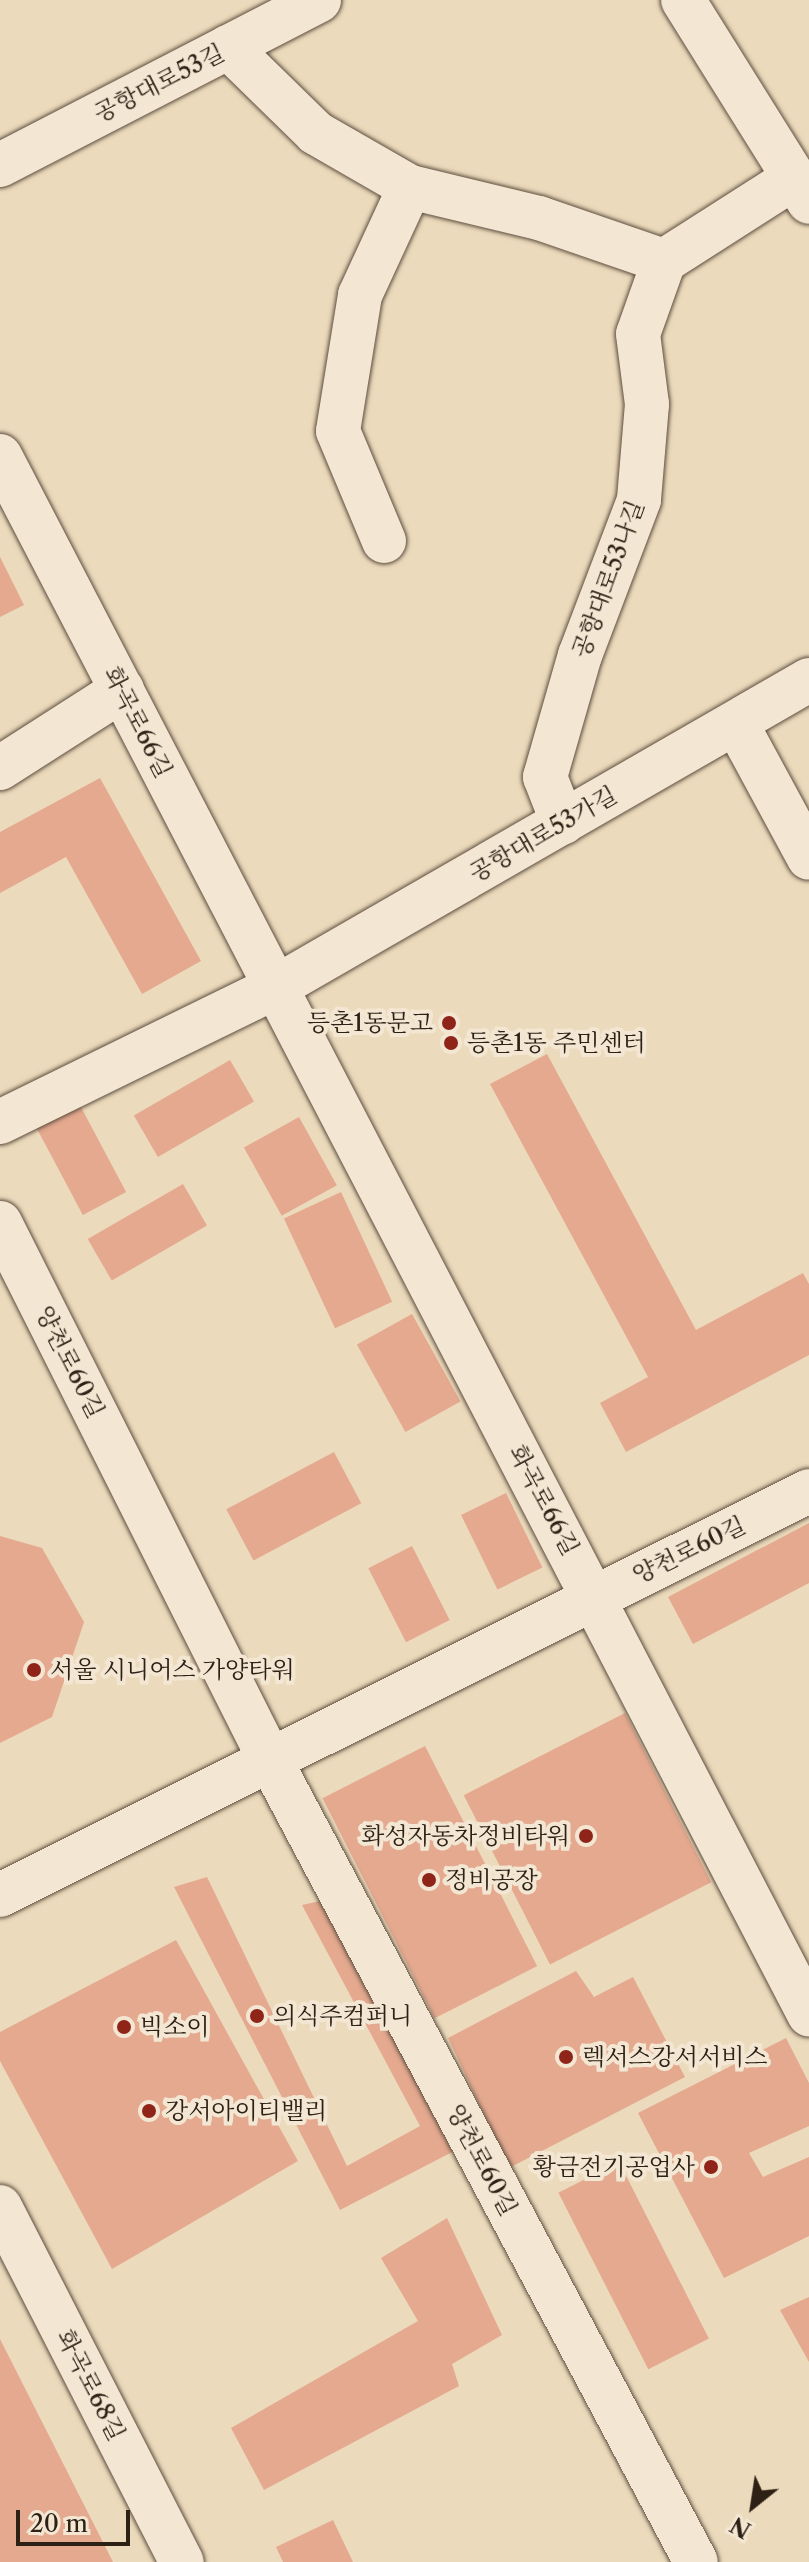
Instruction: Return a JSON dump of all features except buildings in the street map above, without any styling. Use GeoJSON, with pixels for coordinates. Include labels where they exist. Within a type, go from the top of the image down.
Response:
{"type":"FeatureCollection","features":[{"type":"Feature","properties":{"kind":"street","name":"공항대로53길"},"geometry":{"type":"LineString","coordinates":[[0,165],[319,0]]}},
{"type":"Feature","properties":{"kind":"street"},"geometry":{"type":"LineString","coordinates":[[228,47],[316,133],[410,187],[539,218],[664,261],[802,190],[683,0]]}},
{"type":"Feature","properties":{"kind":"street"},"geometry":{"type":"LineString","coordinates":[[384,541],[338,431],[360,295],[410,187]]}},
{"type":"Feature","properties":{"kind":"street","name":"공항대로53나길"},"geometry":{"type":"LineString","coordinates":[[563,823],[545,777],[580,655],[639,500],[647,404],[638,334],[664,261]]}},
{"type":"Feature","properties":{"kind":"street","name":"화곡로66길"},"geometry":{"type":"LineString","coordinates":[[0,456],[809,2014]]}},
{"type":"Feature","properties":{"kind":"street","name":"공항대로53가길"},"geometry":{"type":"LineString","coordinates":[[276,987],[809,680]]}},
{"type":"Feature","properties":{"kind":"street"},"geometry":{"type":"LineString","coordinates":[[0,768],[122,690]]}},
{"type":"Feature","properties":{"kind":"street"},"geometry":{"type":"LineString","coordinates":[[736,723],[796,807],[809,858]]}},
{"type":"Feature","properties":{"kind":"street"},"geometry":{"type":"LineString","coordinates":[[0,1122],[276,987]]}},
{"type":"Feature","properties":{"kind":"street","name":"양천로60길"},"geometry":{"type":"LineString","coordinates":[[0,1223],[269,1758],[696,2562]]}},
{"type":"Feature","properties":{"kind":"street","name":"양천로60길"},"geometry":{"type":"LineString","coordinates":[[0,1895],[809,1491]]}},
{"type":"Feature","properties":{"kind":"street","name":"화곡로68길"},"geometry":{"type":"LineString","coordinates":[[0,2207],[182,2562]]}},
{"type":"Feature","properties":{"kind":"place","name":"등촌1동문고"},"geometry":{"type":"Point","coordinates":[449,1023]}},
{"type":"Feature","properties":{"kind":"place","name":"등촌1동 주민센터"},"geometry":{"type":"Point","coordinates":[451,1043]}},
{"type":"Feature","properties":{"kind":"place","name":"서울 시니어스 가양타워"},"geometry":{"type":"Point","coordinates":[34,1670]}},
{"type":"Feature","properties":{"kind":"place","name":"화성자동차정비타워"},"geometry":{"type":"Point","coordinates":[586,1836]}},
{"type":"Feature","properties":{"kind":"place","name":"정비공장"},"geometry":{"type":"Point","coordinates":[429,1880]}},
{"type":"Feature","properties":{"kind":"place","name":"의식주컴퍼니"},"geometry":{"type":"Point","coordinates":[257,2016]}},
{"type":"Feature","properties":{"kind":"place","name":"빅소이"},"geometry":{"type":"Point","coordinates":[124,2027]}},
{"type":"Feature","properties":{"kind":"place","name":"렉서스강서서비스"},"geometry":{"type":"Point","coordinates":[566,2057]}},
{"type":"Feature","properties":{"kind":"place","name":"강서아이티밸리"},"geometry":{"type":"Point","coordinates":[149,2111]}},
{"type":"Feature","properties":{"kind":"place","name":"황금전기공업사"},"geometry":{"type":"Point","coordinates":[711,2167]}}]}
